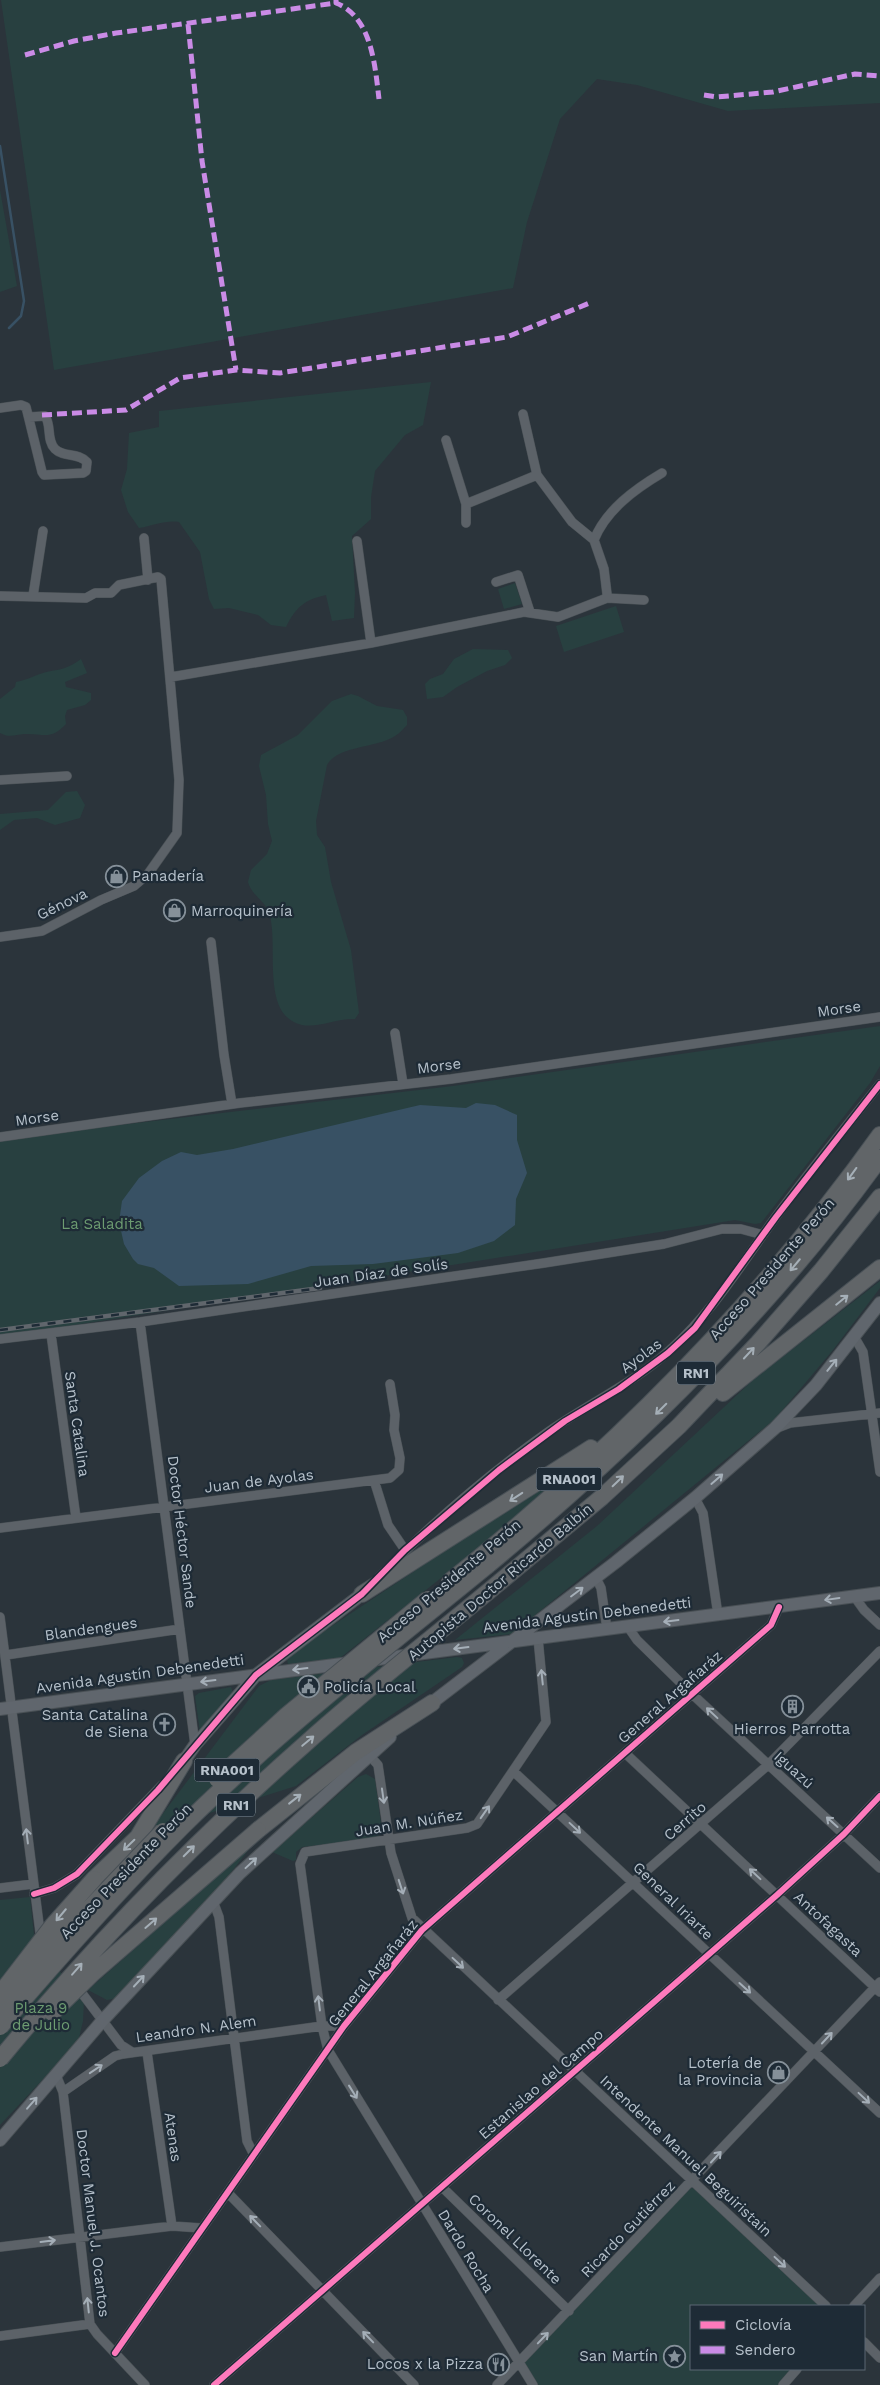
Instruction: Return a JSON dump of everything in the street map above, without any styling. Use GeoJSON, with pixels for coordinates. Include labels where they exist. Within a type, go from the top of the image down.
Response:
{"type":"FeatureCollection","features":[{"type":"Feature","properties":{"kind":"highway","name":"Acceso Presidente Perón"},"geometry":{"type":"LineString","coordinates":[[0,2010],[60,1939],[120,1874],[202,1793],[287,1715],[484,1561],[656,1398],[792,1251],[834,1199],[880,1135]]}},
{"type":"Feature","properties":{"kind":"highway","name":"Autopista Doctor Ricardo Balbín"},"geometry":{"type":"LineString","coordinates":[[0,2027],[132,1878],[184,1824],[290,1728],[484,1561],[592,1475],[725,1344],[785,1278],[880,1158]]}},
{"type":"Feature","properties":{"kind":"highway","name":"Autopista Doctor Ricardo Balbín"},"geometry":{"type":"LineString","coordinates":[[0,2059],[113,1929],[220,1820],[306,1743],[602,1497],[679,1426],[758,1343],[821,1271],[880,1197]]}},
{"type":"Feature","properties":{"kind":"highway"},"geometry":{"type":"LineString","coordinates":[[679,1426],[880,1268]]}},
{"type":"Feature","properties":{"kind":"highway"},"geometry":{"type":"LineString","coordinates":[[362,1594],[582,1454],[656,1398]]}},
{"type":"Feature","properties":{"kind":"highway"},"geometry":{"type":"LineString","coordinates":[[0,2064],[92,1974],[258,1830],[356,1752],[432,1702]]}},
{"type":"Feature","properties":{"kind":"highway"},"geometry":{"type":"LineString","coordinates":[[0,1994],[53,1925],[94,1879],[138,1836],[184,1761]]}},
{"type":"Feature","properties":{"kind":"main road"},"geometry":{"type":"LineString","coordinates":[[0,2140],[103,2020],[213,1901],[263,1852],[370,1755],[432,1702],[596,1578],[695,1498],[775,1428],[816,1385],[855,1338],[880,1303]]}},
{"type":"Feature","properties":{"kind":"main road","name":"Avenida Agustín Debenedetti"},"geometry":{"type":"LineString","coordinates":[[6,1708],[880,1593]]}},
{"type":"Feature","properties":{"kind":"main road"},"geometry":{"type":"LineString","coordinates":[[184,1761],[195,1745],[256,1675],[362,1594]]}},
{"type":"Feature","properties":{"kind":"street"},"geometry":{"type":"LineString","coordinates":[[0,408],[21,405],[26,407],[44,475],[82,474],[86,471],[87,462],[82,457],[59,453],[54,449],[45,416],[29,417]]}},
{"type":"Feature","properties":{"kind":"street"},"geometry":{"type":"LineString","coordinates":[[523,414],[538,475],[572,522],[594,540],[604,569],[607,598]]}},
{"type":"Feature","properties":{"kind":"street"},"geometry":{"type":"LineString","coordinates":[[446,440],[466,504],[466,523]]}},
{"type":"Feature","properties":{"kind":"street"},"geometry":{"type":"LineString","coordinates":[[594,540],[604,520],[643,484],[662,473]]}},
{"type":"Feature","properties":{"kind":"street"},"geometry":{"type":"LineString","coordinates":[[466,504],[538,475]]}},
{"type":"Feature","properties":{"kind":"street"},"geometry":{"type":"LineString","coordinates":[[33,596],[42,531]]}},
{"type":"Feature","properties":{"kind":"street"},"geometry":{"type":"LineString","coordinates":[[144,538],[148,580]]}},
{"type":"Feature","properties":{"kind":"street"},"geometry":{"type":"LineString","coordinates":[[357,541],[371,643]]}},
{"type":"Feature","properties":{"kind":"street"},"geometry":{"type":"LineString","coordinates":[[496,582],[518,575],[530,612]]}},
{"type":"Feature","properties":{"kind":"street"},"geometry":{"type":"LineString","coordinates":[[0,596],[86,598],[95,593],[111,593],[119,585],[158,577],[160,578],[171,676],[371,643],[530,612],[558,617],[607,598],[644,600]]}},
{"type":"Feature","properties":{"kind":"street","name":"Génova"},"geometry":{"type":"LineString","coordinates":[[0,937],[42,931],[101,900],[134,886],[148,874],[177,833],[179,780],[171,676]]}},
{"type":"Feature","properties":{"kind":"street"},"geometry":{"type":"LineString","coordinates":[[0,780],[67,776]]}},
{"type":"Feature","properties":{"kind":"street"},"geometry":{"type":"LineString","coordinates":[[211,942],[224,1055],[232,1104]]}},
{"type":"Feature","properties":{"kind":"street","name":"Morse"},"geometry":{"type":"LineString","coordinates":[[0,1137],[232,1104],[403,1084],[880,1017]]}},
{"type":"Feature","properties":{"kind":"street"},"geometry":{"type":"LineString","coordinates":[[395,1033],[403,1084]]}},
{"type":"Feature","properties":{"kind":"street","name":"Ayolas"},"geometry":{"type":"LineString","coordinates":[[362,1594],[405,1550],[499,1470],[547,1433],[618,1389],[668,1353],[707,1313],[763,1235],[880,1084]]}},
{"type":"Feature","properties":{"kind":"street","name":"Juan Díaz de Solís"},"geometry":{"type":"LineString","coordinates":[[0,1339],[140,1322],[636,1249],[722,1229],[741,1229],[763,1235]]}},
{"type":"Feature","properties":{"kind":"street","name":"Doctor Héctor Sande"},"geometry":{"type":"LineString","coordinates":[[140,1322],[195,1745]]}},
{"type":"Feature","properties":{"kind":"street","name":"Santa Catalina"},"geometry":{"type":"LineString","coordinates":[[51,1334],[76,1518]]}},
{"type":"Feature","properties":{"kind":"street"},"geometry":{"type":"LineString","coordinates":[[855,1338],[863,1352],[876,1413],[880,1472]]}},
{"type":"Feature","properties":{"kind":"street","name":"Juan de Ayolas"},"geometry":{"type":"LineString","coordinates":[[0,1528],[390,1478],[396,1474],[400,1464],[394,1430],[395,1415],[390,1384]]}},
{"type":"Feature","properties":{"kind":"street"},"geometry":{"type":"LineString","coordinates":[[775,1428],[790,1423],[876,1413]]}},
{"type":"Feature","properties":{"kind":"street"},"geometry":{"type":"LineString","coordinates":[[374,1480],[388,1525],[405,1550]]}},
{"type":"Feature","properties":{"kind":"street"},"geometry":{"type":"LineString","coordinates":[[695,1498],[703,1512],[718,1615]]}},
{"type":"Feature","properties":{"kind":"street"},"geometry":{"type":"LineString","coordinates":[[596,1578],[601,1588],[607,1629]]}},
{"type":"Feature","properties":{"kind":"street"},"geometry":{"type":"LineString","coordinates":[[854,1596],[864,1610],[880,1626]]}},
{"type":"Feature","properties":{"kind":"street","name":"General Argañaráz"},"geometry":{"type":"LineString","coordinates":[[115,2353],[344,2026],[422,1930],[771,1625],[780,1607]]}},
{"type":"Feature","properties":{"kind":"street"},"geometry":{"type":"LineString","coordinates":[[0,1617],[6,1655],[6,1708],[40,1932]]}},
{"type":"Feature","properties":{"kind":"street","name":"Iguazú"},"geometry":{"type":"LineString","coordinates":[[628,1627],[637,1640],[692,1694],[880,1868]]}},
{"type":"Feature","properties":{"kind":"street","name":"Blandengues"},"geometry":{"type":"LineString","coordinates":[[6,1655],[180,1629]]}},
{"type":"Feature","properties":{"kind":"street","name":"Juan M. Núñez"},"geometry":{"type":"LineString","coordinates":[[306,1852],[472,1827],[543,1726],[546,1716],[538,1638]]}},
{"type":"Feature","properties":{"kind":"street","name":"Cerrito"},"geometry":{"type":"LineString","coordinates":[[498,2000],[768,1766],[880,1650]]}},
{"type":"Feature","properties":{"kind":"street","name":"Antofagasta"},"geometry":{"type":"LineString","coordinates":[[625,1754],[878,1987]]}},
{"type":"Feature","properties":{"kind":"street","name":"Intendente Manuel Beguiristain"},"geometry":{"type":"LineString","coordinates":[[370,1755],[378,1765],[389,1840],[412,1918],[422,1930],[825,2305]]}},
{"type":"Feature","properties":{"kind":"street"},"geometry":{"type":"LineString","coordinates":[[34,1894],[54,1888],[77,1874],[184,1761]]}},
{"type":"Feature","properties":{"kind":"street","name":"General Iriarte"},"geometry":{"type":"LineString","coordinates":[[513,1771],[880,2113]]}},
{"type":"Feature","properties":{"kind":"street","name":"Estanislao del Campo"},"geometry":{"type":"LineString","coordinates":[[214,2385],[777,1895],[844,1834],[880,1796]]}},
{"type":"Feature","properties":{"kind":"street","name":"Dardo Rocha"},"geometry":{"type":"LineString","coordinates":[[306,1852],[300,1864],[322,2026],[328,2050],[533,2385]]}},
{"type":"Feature","properties":{"kind":"street"},"geometry":{"type":"LineString","coordinates":[[0,1888],[33,1884]]}},
{"type":"Feature","properties":{"kind":"street"},"geometry":{"type":"LineString","coordinates":[[213,1901],[219,1917],[247,2141],[254,2155]]}},
{"type":"Feature","properties":{"kind":"street","name":"Ricardo Gutiérrez"},"geometry":{"type":"LineString","coordinates":[[497,2385],[878,1987]]}},
{"type":"Feature","properties":{"kind":"street"},"geometry":{"type":"LineString","coordinates":[[81,1992],[122,2045],[132,2052]]}},
{"type":"Feature","properties":{"kind":"street","name":"Leandro N. Alem"},"geometry":{"type":"LineString","coordinates":[[63,2092],[115,2056],[132,2052],[147,2052],[322,2026],[344,2026]]}},
{"type":"Feature","properties":{"kind":"street","name":"Atenas"},"geometry":{"type":"LineString","coordinates":[[147,2052],[172,2226]]}},
{"type":"Feature","properties":{"kind":"street","name":"Doctor Manuel J. Ocantos"},"geometry":{"type":"LineString","coordinates":[[56,2075],[63,2092],[90,2324],[145,2385]]}},
{"type":"Feature","properties":{"kind":"street","name":"Coronel Llorente"},"geometry":{"type":"LineString","coordinates":[[442,2187],[569,2311]]}},
{"type":"Feature","properties":{"kind":"street"},"geometry":{"type":"LineString","coordinates":[[228,2193],[414,2385]]}},
{"type":"Feature","properties":{"kind":"street"},"geometry":{"type":"LineString","coordinates":[[0,2247],[172,2226],[201,2228]]}},
{"type":"Feature","properties":{"kind":"street"},"geometry":{"type":"LineString","coordinates":[[855,2305],[880,2278]]}},
{"type":"Feature","properties":{"kind":"street"},"geometry":{"type":"LineString","coordinates":[[0,2336],[90,2324]]}},
{"type":"Feature","properties":{"kind":"street"},"geometry":{"type":"LineString","coordinates":[[865,2343],[880,2358]]}},
{"type":"Feature","properties":{"kind":"street"},"geometry":{"type":"LineString","coordinates":[[783,2385],[796,2370]]}},
{"type":"Feature","properties":{"kind":"green space"},"geometry":{"type":"Polygon","coordinates":[[[1,0],[880,0],[880,103],[728,111],[637,85],[597,79],[560,119],[527,222],[513,288],[54,370],[1,0]]]}},
{"type":"Feature","properties":{"kind":"green space"},"geometry":{"type":"Polygon","coordinates":[[[0,190],[17,286],[0,292],[0,190]]]}},
{"type":"Feature","properties":{"kind":"green space"},"geometry":{"type":"Polygon","coordinates":[[[431,382],[423,425],[405,435],[375,471],[371,497],[371,519],[352,536],[355,593],[354,618],[332,621],[326,595],[312,599],[297,609],[286,627],[271,625],[258,615],[229,608],[214,609],[209,599],[200,552],[179,522],[164,522],[139,528],[128,512],[121,490],[127,469],[129,433],[159,427],[159,411],[431,382]]]}},
{"type":"Feature","properties":{"kind":"green space"},"geometry":{"type":"Polygon","coordinates":[[[515,583],[522,604],[504,609],[498,589],[515,583]]]}},
{"type":"Feature","properties":{"kind":"green space"},"geometry":{"type":"Polygon","coordinates":[[[616,606],[624,632],[564,652],[556,626],[616,606]]]}},
{"type":"Feature","properties":{"kind":"green space"},"geometry":{"type":"Polygon","coordinates":[[[473,649],[508,650],[512,658],[505,665],[487,671],[443,697],[427,699],[425,684],[430,679],[443,674],[454,659],[473,649]]]}},
{"type":"Feature","properties":{"kind":"green space"},"geometry":{"type":"Polygon","coordinates":[[[81,659],[87,673],[65,682],[66,687],[91,693],[91,700],[85,705],[67,710],[65,716],[66,724],[56,733],[46,735],[24,734],[9,736],[0,733],[0,699],[15,687],[16,682],[67,667],[81,659]]]}},
{"type":"Feature","properties":{"kind":"green space"},"geometry":{"type":"Polygon","coordinates":[[[351,694],[377,706],[403,710],[407,717],[407,725],[397,735],[387,740],[339,754],[327,765],[316,821],[317,835],[325,847],[331,882],[351,950],[359,1013],[355,1019],[309,1026],[302,1025],[288,1018],[280,1007],[275,992],[273,939],[268,910],[248,882],[251,870],[267,854],[272,841],[268,824],[266,795],[259,766],[261,755],[298,735],[332,701],[351,694]]]}},
{"type":"Feature","properties":{"kind":"green space"},"geometry":{"type":"Polygon","coordinates":[[[77,791],[85,805],[80,818],[55,825],[37,818],[14,820],[0,830],[0,814],[48,810],[66,792],[77,791]]]}},
{"type":"Feature","properties":{"kind":"green space","name":"La Saladita"},"geometry":{"type":"Polygon","coordinates":[[[880,1026],[880,1066],[870,1083],[761,1223],[755,1224],[735,1220],[0,1337],[0,1139],[453,1086],[880,1026]]]}},
{"type":"Feature","properties":{"kind":"green space"},"geometry":{"type":"Polygon","coordinates":[[[880,1281],[880,1288],[833,1350],[775,1419],[512,1634],[455,1640],[597,1526],[753,1380],[880,1281]]]}},
{"type":"Feature","properties":{"kind":"green space"},"geometry":{"type":"Polygon","coordinates":[[[572,1466],[489,1540],[340,1658],[288,1664],[287,1660],[320,1634],[572,1466]]]}},
{"type":"Feature","properties":{"kind":"green space"},"geometry":{"type":"Polygon","coordinates":[[[457,1657],[462,1658],[464,1663],[462,1667],[362,1735],[296,1786],[149,1832],[259,1686],[271,1680],[457,1657]]]}},
{"type":"Feature","properties":{"kind":"green space"},"geometry":{"type":"Polygon","coordinates":[[[231,1687],[233,1692],[200,1732],[195,1696],[199,1693],[231,1687]]]}},
{"type":"Feature","properties":{"kind":"green space"},"geometry":{"type":"Polygon","coordinates":[[[366,1774],[375,1779],[382,1831],[376,1839],[302,1847],[296,1852],[296,1860],[293,1861],[272,1852],[358,1777],[366,1774]]]}},
{"type":"Feature","properties":{"kind":"green space"},"geometry":{"type":"Polygon","coordinates":[[[254,1843],[215,1893],[117,1998],[107,2000],[88,1990],[254,1843]]]}},
{"type":"Feature","properties":{"kind":"green space","name":"Plaza 9 de Julio"},"geometry":{"type":"Polygon","coordinates":[[[30,1897],[34,1935],[44,1952],[84,2001],[83,2021],[78,2042],[0,2125],[0,1900],[30,1897]]]}},
{"type":"Feature","properties":{"kind":"green space"},"geometry":{"type":"Polygon","coordinates":[[[692,2182],[825,2305],[690,2305],[690,2370],[796,2370],[783,2385],[533,2385],[519,2363],[692,2182]]]}},
{"type":"Feature","properties":{"kind":"water"},"geometry":{"type":"Polygon","coordinates":[[[476,1103],[495,1105],[517,1115],[517,1140],[527,1173],[516,1199],[515,1225],[494,1241],[458,1253],[373,1264],[311,1266],[248,1284],[179,1286],[154,1268],[138,1264],[124,1244],[119,1222],[122,1201],[139,1178],[162,1161],[181,1152],[197,1155],[233,1149],[420,1105],[466,1108],[476,1103]]]}},
{"type":"Feature","properties":{"kind":"waterway"},"geometry":{"type":"LineString","coordinates":[[0,146],[24,301],[21,316],[9,328]]}},
{"type":"Feature","properties":{"kind":"railway"},"geometry":{"type":"LineString","coordinates":[[0,1330],[320,1288]]}},
{"type":"Feature","properties":{"kind":"marked path"},"geometry":{"type":"LineString","coordinates":[[336,0],[336,3],[348,10],[357,19],[370,44],[379,99]]}},
{"type":"Feature","properties":{"kind":"marked path"},"geometry":{"type":"LineString","coordinates":[[25,55],[74,41],[116,33],[336,3]]}},
{"type":"Feature","properties":{"kind":"marked path"},"geometry":{"type":"LineString","coordinates":[[188,24],[202,161],[236,370]]}},
{"type":"Feature","properties":{"kind":"marked path"},"geometry":{"type":"LineString","coordinates":[[704,95],[717,97],[773,92],[855,74],[880,76]]}},
{"type":"Feature","properties":{"kind":"marked path"},"geometry":{"type":"LineString","coordinates":[[42,415],[126,410],[180,378],[236,370],[280,373],[507,337],[592,302]]}},
{"type":"Feature","properties":{"kind":"cycle path"},"geometry":{"type":"LineString","coordinates":[[34,1894],[54,1888],[77,1874],[158,1790],[256,1675],[362,1594],[405,1550],[499,1470],[565,1421],[619,1389],[668,1353],[695,1328],[776,1217],[880,1084]]}},
{"type":"Feature","properties":{"kind":"cycle path"},"geometry":{"type":"LineString","coordinates":[[115,2353],[344,2026],[422,1930],[771,1625],[779,1607]]}},
{"type":"Feature","properties":{"kind":"cycle path"},"geometry":{"type":"LineString","coordinates":[[214,2385],[777,1895],[844,1834],[880,1796]]}},
{"type":"Feature","properties":{"kind":"place","name":"Panadería"},"geometry":{"type":"Point","coordinates":[116,876]}},
{"type":"Feature","properties":{"kind":"place","name":"Marroquinería"},"geometry":{"type":"Point","coordinates":[175,911]}},
{"type":"Feature","properties":{"kind":"place","name":"Policía Local"},"geometry":{"type":"Point","coordinates":[308,1687]}},
{"type":"Feature","properties":{"kind":"place","name":"Hierros Parrotta"},"geometry":{"type":"Point","coordinates":[792,1706]}},
{"type":"Feature","properties":{"kind":"place","name":"Santa Catalina de Siena"},"geometry":{"type":"Point","coordinates":[164,1724]}},
{"type":"Feature","properties":{"kind":"place","name":"Lotería de la Provincia"},"geometry":{"type":"Point","coordinates":[778,2072]}},
{"type":"Feature","properties":{"kind":"place","name":"San Martín"},"geometry":{"type":"Point","coordinates":[674,2356]}},
{"type":"Feature","properties":{"kind":"place","name":"Locos x la Pizza"},"geometry":{"type":"Point","coordinates":[499,2364]}}]}
